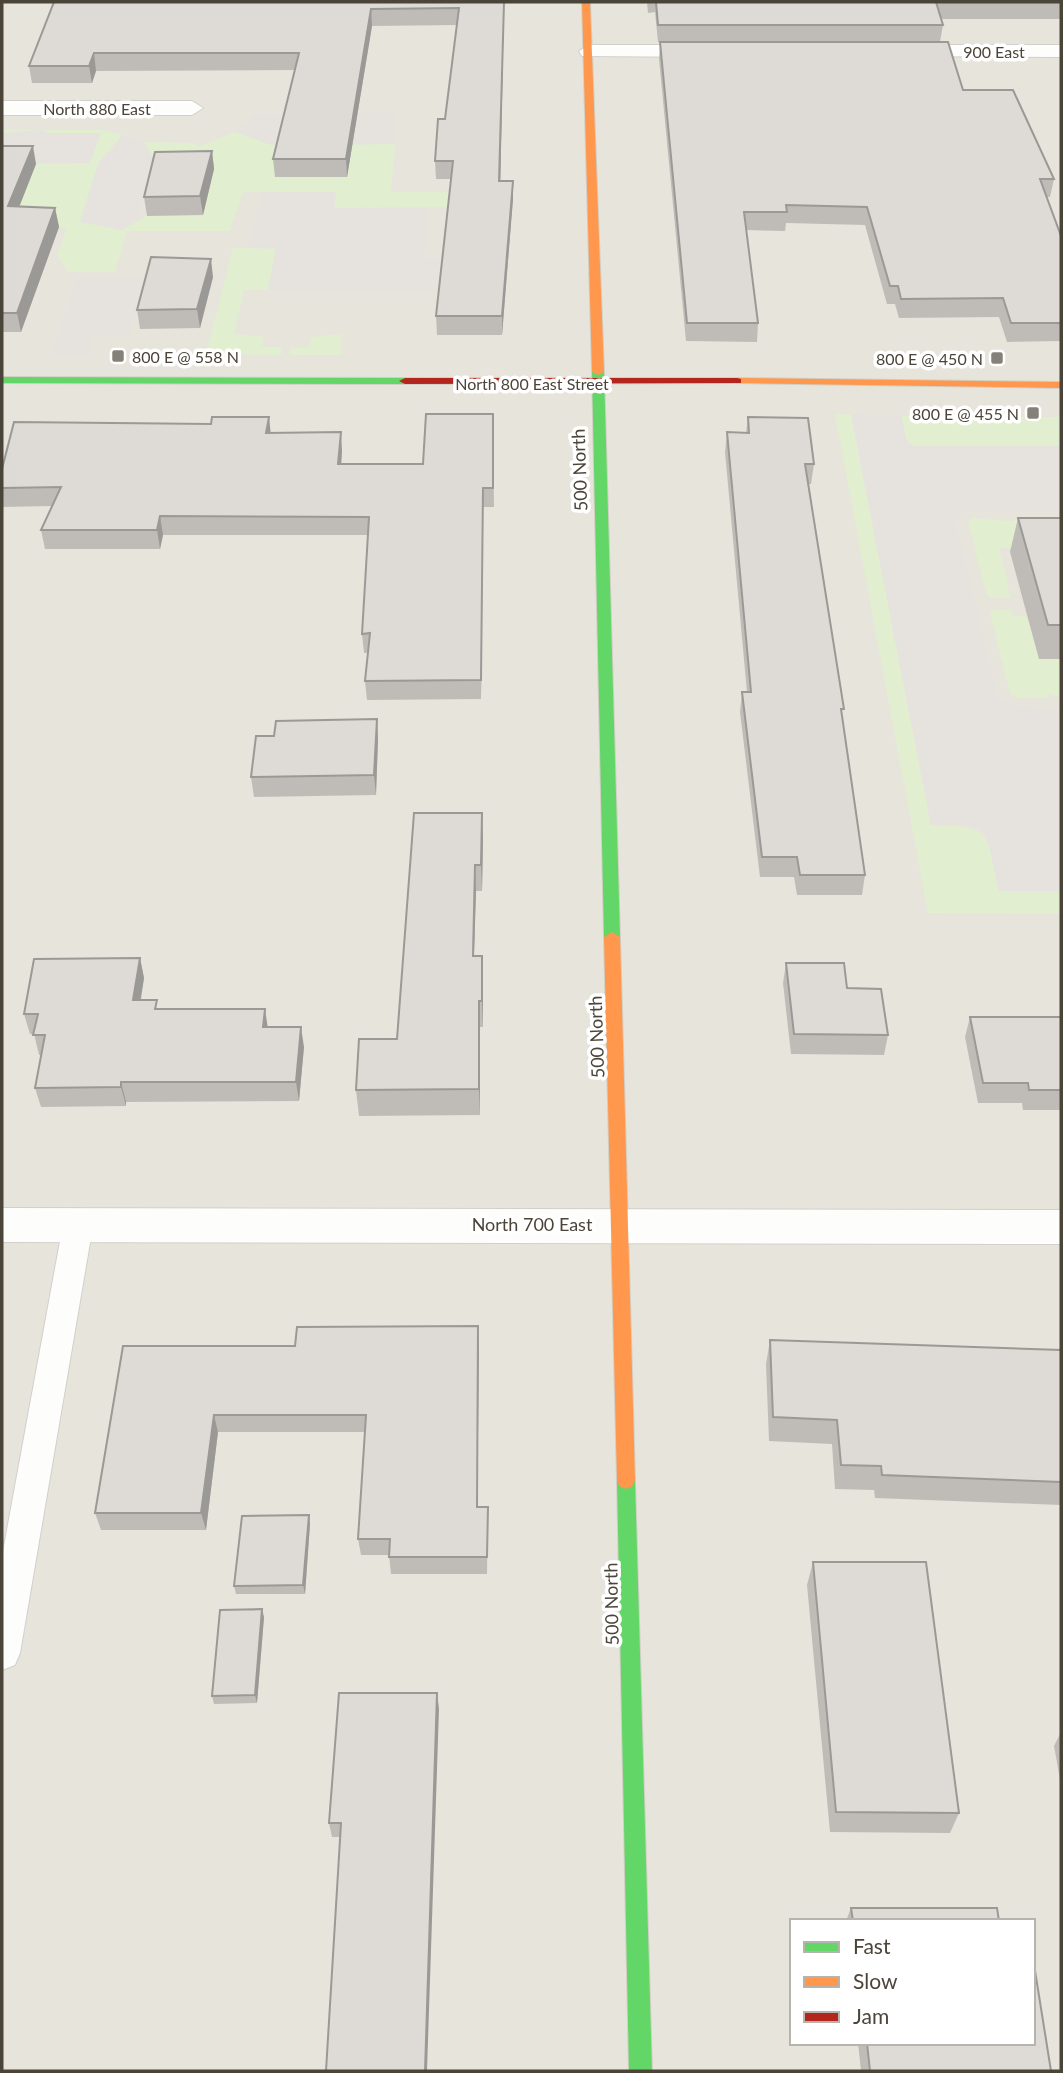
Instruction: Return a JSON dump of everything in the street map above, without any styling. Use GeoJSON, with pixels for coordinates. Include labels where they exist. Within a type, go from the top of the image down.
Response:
{"type":"FeatureCollection","features":[{"type":"Feature","properties":{"kind":"street","name":"500 North"},"geometry":{"type":"LineString","coordinates":[[586,2],[590,51],[596,383],[621,1224],[641,2071]]}},
{"type":"Feature","properties":{"kind":"street"},"geometry":{"type":"LineString","coordinates":[[590,51],[734,51]]}},
{"type":"Feature","properties":{"kind":"street","name":"900 East"},"geometry":{"type":"LineString","coordinates":[[884,51],[1061,51]]}},
{"type":"Feature","properties":{"kind":"street","name":"North 880 East"},"geometry":{"type":"LineString","coordinates":[[2,108],[192,108]]}},
{"type":"Feature","properties":{"kind":"street","name":"North 800 East Street"},"geometry":{"type":"LineString","coordinates":[[2,380],[596,383],[806,381],[1061,385]]}},
{"type":"Feature","properties":{"kind":"street","name":"North 700 East"},"geometry":{"type":"LineString","coordinates":[[2,1225],[621,1224],[1061,1227]]}},
{"type":"Feature","properties":{"kind":"lane"},"geometry":{"type":"LineString","coordinates":[[2,1653],[78,1225]]}},
{"type":"Feature","properties":{"kind":"shaded area"},"geometry":{"type":"Polygon","coordinates":[[[2,2],[1061,2],[1061,2071],[2,2071],[2,2]]]}},
{"type":"Feature","properties":{"kind":"shaded area"},"geometry":{"type":"Polygon","coordinates":[[[397,113],[395,144],[271,145],[235,132],[249,122],[252,114],[397,113]]]}},
{"type":"Feature","properties":{"kind":"shaded area"},"geometry":{"type":"Polygon","coordinates":[[[41,130],[50,133],[101,133],[90,163],[2,164],[2,133],[41,130]]]}},
{"type":"Feature","properties":{"kind":"shaded area"},"geometry":{"type":"Polygon","coordinates":[[[123,135],[144,142],[155,161],[137,219],[122,230],[80,222],[99,162],[123,135]]]}},
{"type":"Feature","properties":{"kind":"shaded area"},"geometry":{"type":"Polygon","coordinates":[[[262,192],[336,192],[334,208],[428,208],[425,258],[506,259],[505,290],[268,290],[276,249],[248,248],[262,192]]]}},
{"type":"Feature","properties":{"kind":"shaded area"},"geometry":{"type":"Polygon","coordinates":[[[77,276],[146,277],[129,336],[95,335],[89,355],[52,355],[77,276]]]}},
{"type":"Feature","properties":{"kind":"shaded area"},"geometry":{"type":"Polygon","coordinates":[[[851,414],[901,416],[907,442],[914,446],[1061,446],[1061,511],[969,511],[960,515],[956,523],[998,697],[1016,706],[1061,707],[1061,891],[999,891],[987,837],[981,830],[969,826],[931,825],[851,414]]]}},
{"type":"Feature","properties":{"kind":"green space"},"geometry":{"type":"Polygon","coordinates":[[[2,130],[103,130],[123,135],[99,162],[80,221],[122,230],[147,216],[202,215],[214,170],[155,161],[144,142],[196,143],[198,147],[235,132],[271,145],[395,144],[391,192],[453,192],[451,207],[334,208],[335,192],[243,192],[230,231],[127,231],[115,272],[68,272],[56,252],[59,252],[67,227],[2,227],[2,130]]]}},
{"type":"Feature","properties":{"kind":"green space"},"geometry":{"type":"Polygon","coordinates":[[[233,248],[276,248],[268,290],[244,290],[234,334],[264,337],[262,347],[282,347],[281,355],[206,354],[233,248]]]}},
{"type":"Feature","properties":{"kind":"green space"},"geometry":{"type":"Polygon","coordinates":[[[342,334],[341,355],[289,355],[291,348],[309,347],[311,337],[342,334]]]}},
{"type":"Feature","properties":{"kind":"green space"},"geometry":{"type":"Polygon","coordinates":[[[835,414],[851,414],[931,825],[977,831],[989,845],[999,891],[1061,891],[1061,914],[928,913],[835,414]]]}},
{"type":"Feature","properties":{"kind":"green space"},"geometry":{"type":"Polygon","coordinates":[[[901,416],[1061,417],[1061,446],[914,446],[907,442],[901,416]]]}},
{"type":"Feature","properties":{"kind":"green space"},"geometry":{"type":"Polygon","coordinates":[[[974,518],[1008,521],[1029,519],[1040,548],[999,548],[1011,598],[991,598],[986,594],[968,521],[974,518]]]}},
{"type":"Feature","properties":{"kind":"green space"},"geometry":{"type":"Polygon","coordinates":[[[994,610],[1011,610],[1013,616],[1027,616],[1039,659],[1061,659],[1061,698],[1049,694],[1047,698],[1018,698],[1010,694],[990,613],[994,610]]]}},
{"type":"Feature","properties":{"kind":"building"},"geometry":{"type":"Polygon","coordinates":[[[54,2],[504,2],[499,181],[513,181],[502,316],[436,316],[453,161],[435,161],[438,119],[445,119],[459,8],[371,9],[346,159],[273,159],[299,53],[94,53],[89,66],[29,66],[54,2]]]}},
{"type":"Feature","properties":{"kind":"building"},"geometry":{"type":"Polygon","coordinates":[[[656,2],[936,2],[943,25],[658,25],[656,2]]]}},
{"type":"Feature","properties":{"kind":"building"},"geometry":{"type":"Polygon","coordinates":[[[660,42],[948,42],[963,90],[1013,90],[1054,179],[1040,179],[1061,236],[1061,323],[1011,323],[1003,298],[901,299],[898,286],[890,286],[867,207],[786,205],[787,212],[744,212],[758,323],[687,323],[660,42]]]}},
{"type":"Feature","properties":{"kind":"building"},"geometry":{"type":"Polygon","coordinates":[[[2,146],[33,146],[8,206],[55,208],[17,313],[2,313],[2,146]]]}},
{"type":"Feature","properties":{"kind":"building"},"geometry":{"type":"Polygon","coordinates":[[[212,151],[200,196],[144,197],[155,152],[212,151]]]}},
{"type":"Feature","properties":{"kind":"building"},"geometry":{"type":"Polygon","coordinates":[[[151,257],[211,259],[197,309],[137,310],[151,257]]]}},
{"type":"Feature","properties":{"kind":"building"},"geometry":{"type":"Polygon","coordinates":[[[426,414],[493,414],[493,488],[483,488],[481,680],[365,681],[370,633],[362,634],[369,517],[160,516],[157,530],[41,530],[61,487],[2,488],[2,469],[14,422],[211,424],[212,417],[269,417],[266,433],[341,432],[338,464],[423,464],[426,414]]]}},
{"type":"Feature","properties":{"kind":"building"},"geometry":{"type":"Polygon","coordinates":[[[748,417],[808,418],[814,464],[805,464],[844,709],[841,709],[865,875],[800,875],[797,857],[762,857],[742,692],[751,692],[727,432],[749,433],[748,417]]]}},
{"type":"Feature","properties":{"kind":"building"},"geometry":{"type":"Polygon","coordinates":[[[1018,518],[1061,518],[1061,625],[1048,625],[1018,518]]]}},
{"type":"Feature","properties":{"kind":"building"},"geometry":{"type":"Polygon","coordinates":[[[377,719],[374,775],[251,777],[256,736],[274,736],[276,721],[377,719]]]}},
{"type":"Feature","properties":{"kind":"building"},"geometry":{"type":"Polygon","coordinates":[[[414,813],[482,813],[481,865],[475,865],[473,956],[482,956],[479,1089],[356,1090],[359,1039],[397,1039],[414,813]]]}},
{"type":"Feature","properties":{"kind":"building"},"geometry":{"type":"Polygon","coordinates":[[[140,958],[133,1000],[157,1000],[155,1009],[265,1009],[263,1027],[301,1027],[296,1082],[121,1082],[121,1087],[35,1088],[45,1035],[33,1035],[38,1014],[24,1014],[34,959],[140,958]]]}},
{"type":"Feature","properties":{"kind":"building"},"geometry":{"type":"Polygon","coordinates":[[[786,963],[844,963],[847,988],[881,989],[888,1035],[794,1034],[786,963]]]}},
{"type":"Feature","properties":{"kind":"building"},"geometry":{"type":"Polygon","coordinates":[[[970,1017],[1061,1017],[1061,1090],[1029,1090],[1028,1083],[983,1083],[970,1017]]]}},
{"type":"Feature","properties":{"kind":"building"},"geometry":{"type":"Polygon","coordinates":[[[478,1326],[477,1507],[488,1507],[487,1557],[389,1557],[390,1539],[358,1539],[366,1415],[214,1415],[201,1513],[95,1513],[123,1346],[295,1346],[297,1327],[478,1326]]]}},
{"type":"Feature","properties":{"kind":"building"},"geometry":{"type":"Polygon","coordinates":[[[770,1340],[1061,1350],[1061,1482],[882,1475],[881,1466],[841,1465],[837,1420],[773,1417],[770,1340]]]}},
{"type":"Feature","properties":{"kind":"building"},"geometry":{"type":"Polygon","coordinates":[[[309,1515],[303,1585],[234,1586],[242,1516],[309,1515]]]}},
{"type":"Feature","properties":{"kind":"building"},"geometry":{"type":"Polygon","coordinates":[[[813,1562],[926,1562],[959,1813],[836,1812],[813,1562]]]}},
{"type":"Feature","properties":{"kind":"building"},"geometry":{"type":"Polygon","coordinates":[[[262,1609],[255,1695],[212,1696],[220,1610],[262,1609]]]}},
{"type":"Feature","properties":{"kind":"building"},"geometry":{"type":"Polygon","coordinates":[[[339,1693],[437,1693],[425,2071],[326,2071],[341,1823],[329,1823],[339,1693]]]}},
{"type":"Feature","properties":{"kind":"building"},"geometry":{"type":"Polygon","coordinates":[[[851,1908],[997,1908],[999,1919],[853,1919],[851,1908]]]}},
{"type":"Feature","properties":{"kind":"building"},"geometry":{"type":"Polygon","coordinates":[[[1035,1971],[1051,2071],[870,2071],[867,2045],[1035,2045],[1035,1971]]]}},
{"type":"Feature","properties":{"kind":"traffic: fast"},"geometry":{"type":"LineString","coordinates":[[598,372],[612,937]]}},
{"type":"Feature","properties":{"kind":"traffic: fast"},"geometry":{"type":"LineString","coordinates":[[2,380],[405,381]]}},
{"type":"Feature","properties":{"kind":"traffic: fast"},"geometry":{"type":"LineString","coordinates":[[626,1480],[641,2071]]}},
{"type":"Feature","properties":{"kind":"traffic: slow"},"geometry":{"type":"LineString","coordinates":[[586,2],[598,372]]}},
{"type":"Feature","properties":{"kind":"traffic: slow"},"geometry":{"type":"LineString","coordinates":[[737,381],[1061,385]]}},
{"type":"Feature","properties":{"kind":"traffic: slow"},"geometry":{"type":"LineString","coordinates":[[612,937],[626,1480]]}},
{"type":"Feature","properties":{"kind":"traffic: jam"},"geometry":{"type":"LineString","coordinates":[[405,381],[737,381]]}},
{"type":"Feature","properties":{"kind":"place","name":"800 E @ 558 N"},"geometry":{"type":"Point","coordinates":[118,356]}},
{"type":"Feature","properties":{"kind":"place","name":"800 E @ 450 N"},"geometry":{"type":"Point","coordinates":[997,358]}},
{"type":"Feature","properties":{"kind":"place","name":"800 E @ 455 N"},"geometry":{"type":"Point","coordinates":[1033,413]}}]}
